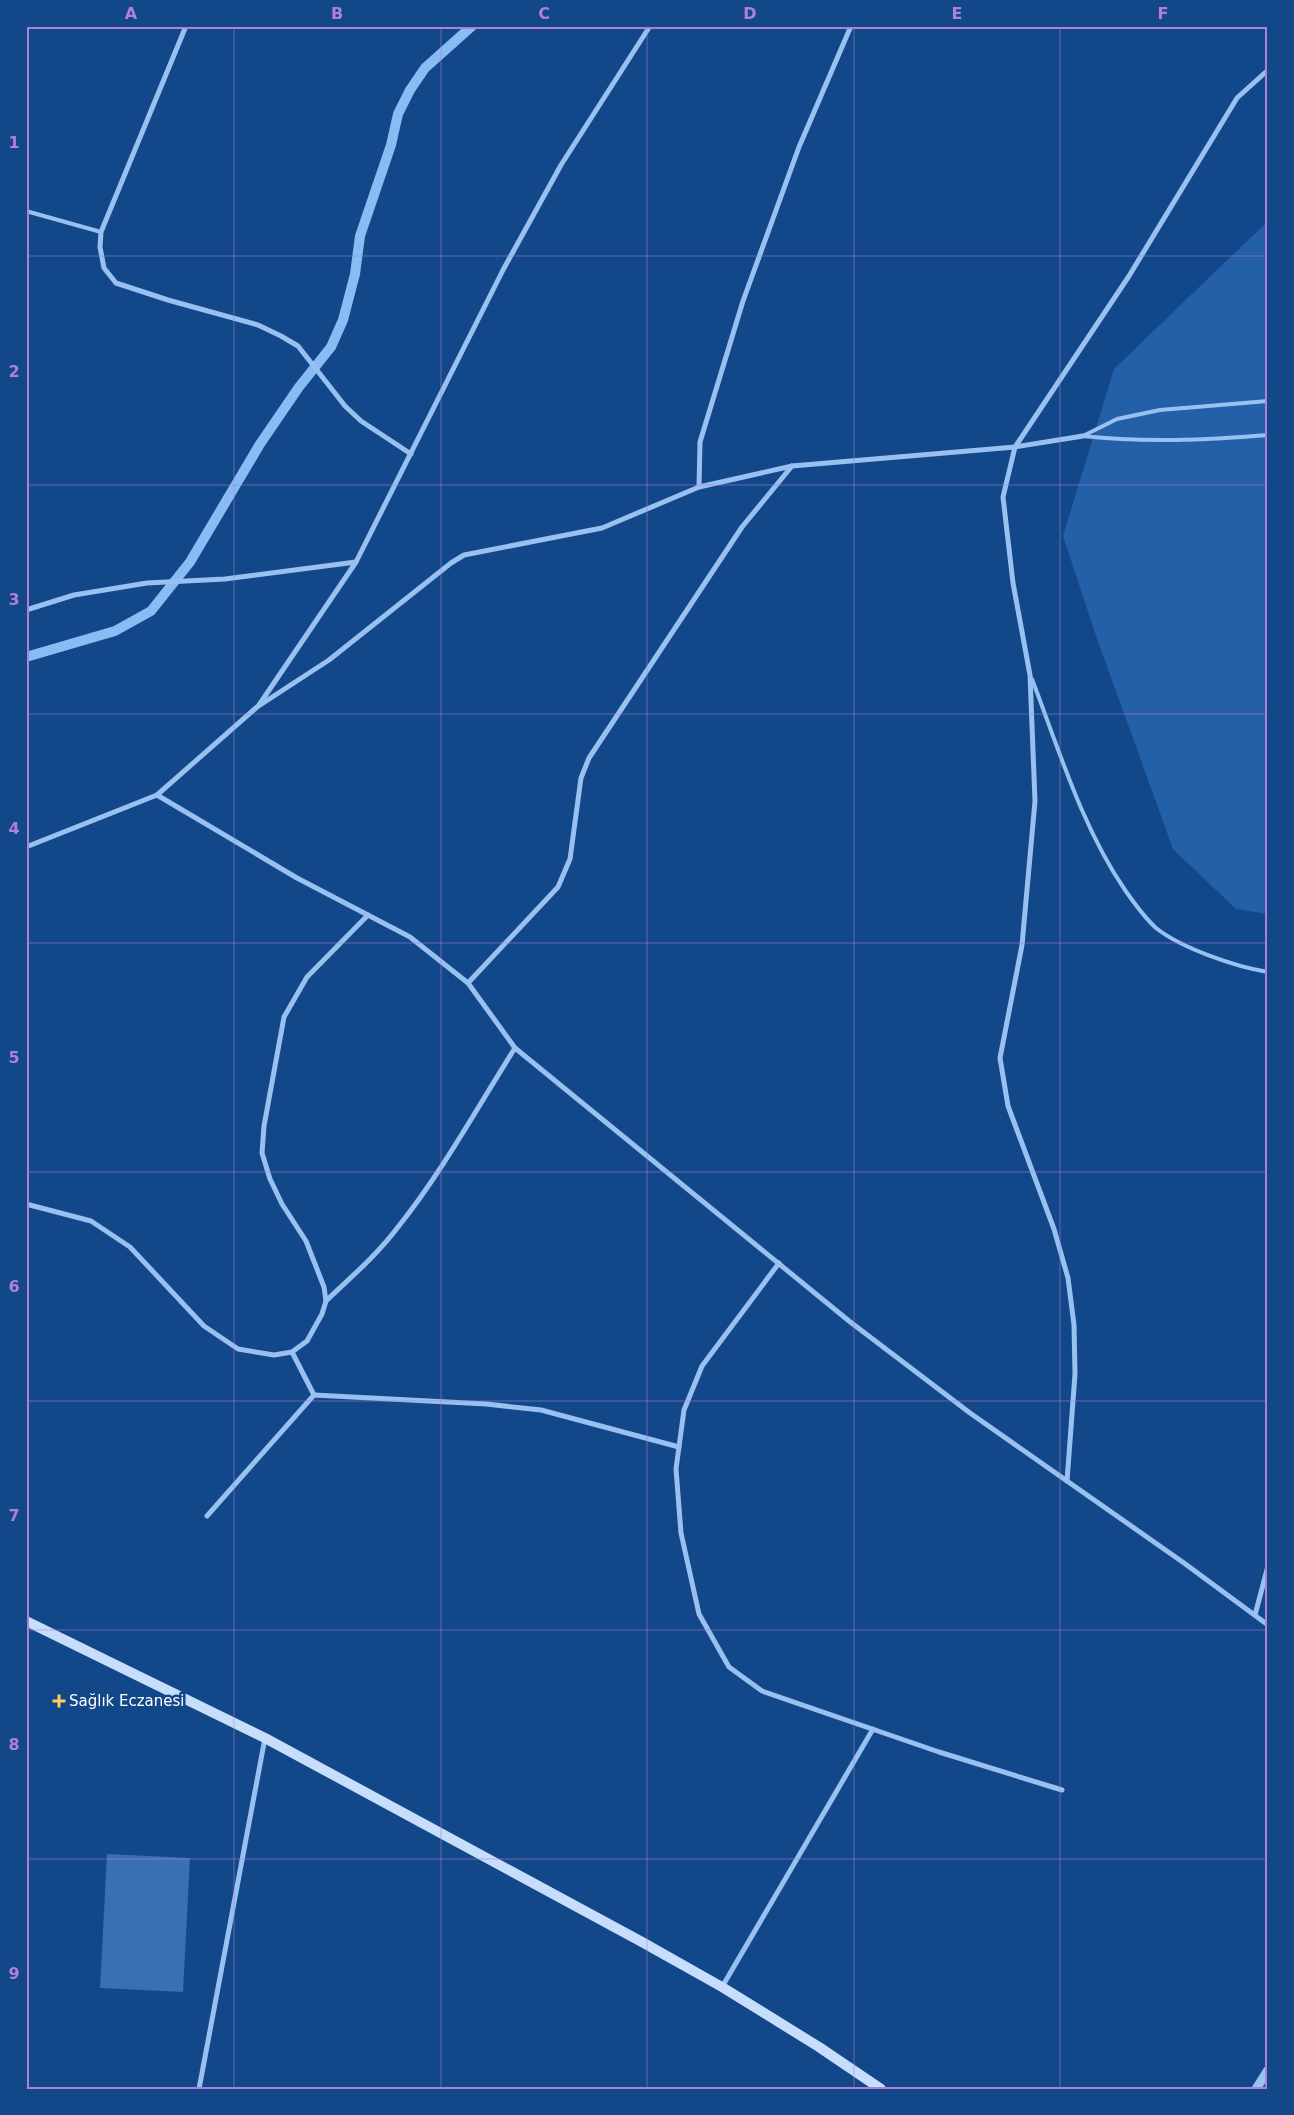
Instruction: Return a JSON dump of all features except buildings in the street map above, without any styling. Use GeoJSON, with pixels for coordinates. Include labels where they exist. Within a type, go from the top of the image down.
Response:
{"type":"FeatureCollection","features":[{"type":"Feature","properties":{"kind":"main road"},"geometry":{"type":"LineString","coordinates":[[26,1621],[265,1738],[722,1987],[819,2047],[881,2089]]}},
{"type":"Feature","properties":{"kind":"street"},"geometry":{"type":"LineString","coordinates":[[186,26],[101,232],[100,248],[104,268],[116,283],[168,300],[258,325],[298,346],[345,406],[361,421],[411,454]]}},
{"type":"Feature","properties":{"kind":"street"},"geometry":{"type":"LineString","coordinates":[[257,707],[356,562],[503,270],[561,165],[650,26]]}},
{"type":"Feature","properties":{"kind":"street"},"geometry":{"type":"LineString","coordinates":[[699,487],[700,442],[743,301],[799,148],[851,26]]}},
{"type":"Feature","properties":{"kind":"street"},"geometry":{"type":"LineString","coordinates":[[1067,1481],[1075,1374],[1074,1325],[1068,1278],[1054,1230],[1008,1106],[1000,1058],[1022,945],[1035,801],[1030,675],[1013,583],[1003,498],[1015,448],[1129,276],[1237,98],[1268,70]]}},
{"type":"Feature","properties":{"kind":"street"},"geometry":{"type":"LineString","coordinates":[[26,847],[157,795],[257,707],[329,660],[451,563],[464,555],[602,528],[699,487],[792,466],[1015,448],[1083,436]]}},
{"type":"Feature","properties":{"kind":"street"},"geometry":{"type":"LineString","coordinates":[[468,983],[558,887],[570,859],[581,778],[589,758],[742,527],[792,466]]}},
{"type":"Feature","properties":{"kind":"street"},"geometry":{"type":"LineString","coordinates":[[26,610],[74,595],[146,583],[225,579],[356,562]]}},
{"type":"Feature","properties":{"kind":"street"},"geometry":{"type":"LineString","coordinates":[[157,795],[297,878],[410,937],[468,983],[515,1048],[849,1321],[970,1413],[1268,1625]]}},
{"type":"Feature","properties":{"kind":"street"},"geometry":{"type":"LineString","coordinates":[[26,1204],[91,1221],[130,1247],[204,1326],[238,1349],[274,1355],[292,1352],[307,1341],[322,1314],[326,1301],[324,1287],[306,1241],[282,1204],[270,1179],[262,1152],[264,1126],[284,1017],[308,977],[368,915]]}},
{"type":"Feature","properties":{"kind":"street"},"geometry":{"type":"LineString","coordinates":[[326,1301],[369,1261],[398,1227],[434,1175],[515,1048]]}},
{"type":"Feature","properties":{"kind":"street"},"geometry":{"type":"LineString","coordinates":[[779,1263],[702,1366],[684,1410],[676,1469],[681,1533],[699,1614],[729,1667],[762,1691],[873,1730],[1062,1790]]}},
{"type":"Feature","properties":{"kind":"street"},"geometry":{"type":"LineString","coordinates":[[292,1352],[314,1395]]}},
{"type":"Feature","properties":{"kind":"street"},"geometry":{"type":"LineString","coordinates":[[314,1395],[486,1404],[542,1410],[679,1448]]}},
{"type":"Feature","properties":{"kind":"street"},"geometry":{"type":"LineString","coordinates":[[206,1516],[314,1395]]}},
{"type":"Feature","properties":{"kind":"street"},"geometry":{"type":"LineString","coordinates":[[1255,1616],[1268,1566]]}},
{"type":"Feature","properties":{"kind":"street"},"geometry":{"type":"LineString","coordinates":[[722,1987],[873,1730]]}},
{"type":"Feature","properties":{"kind":"street"},"geometry":{"type":"LineString","coordinates":[[199,2089],[265,1738]]}},
{"type":"Feature","properties":{"kind":"street"},"geometry":{"type":"LineString","coordinates":[[1256,2089],[1268,2070]]}},
{"type":"Feature","properties":{"kind":"lane"},"geometry":{"type":"LineString","coordinates":[[26,212],[101,232]]}},
{"type":"Feature","properties":{"kind":"lane"},"geometry":{"type":"LineString","coordinates":[[1083,436],[1117,419],[1160,410],[1268,400]]}},
{"type":"Feature","properties":{"kind":"lane"},"geometry":{"type":"LineString","coordinates":[[1083,436],[1124,441],[1209,440],[1268,435]]}},
{"type":"Feature","properties":{"kind":"lane"},"geometry":{"type":"LineString","coordinates":[[1030,675],[1081,808],[1110,869],[1139,910],[1156,928],[1185,947],[1268,972]]}},
{"type":"Feature","properties":{"kind":"shaded area"},"geometry":{"type":"Polygon","coordinates":[[[1268,221],[1268,914],[1236,909],[1173,849],[1096,636],[1063,536],[1114,369],[1268,221]]]}},
{"type":"Feature","properties":{"kind":"waterway"},"geometry":{"type":"LineString","coordinates":[[26,657],[115,631],[151,611],[190,562],[260,444],[299,387],[331,347],[343,320],[355,274],[360,236],[391,145],[398,114],[410,90],[425,68],[472,26]]}},
{"type":"Feature","properties":{"kind":"place","name":"Sağlık Eczanesi"},"geometry":{"type":"Point","coordinates":[59,1701]}}]}
